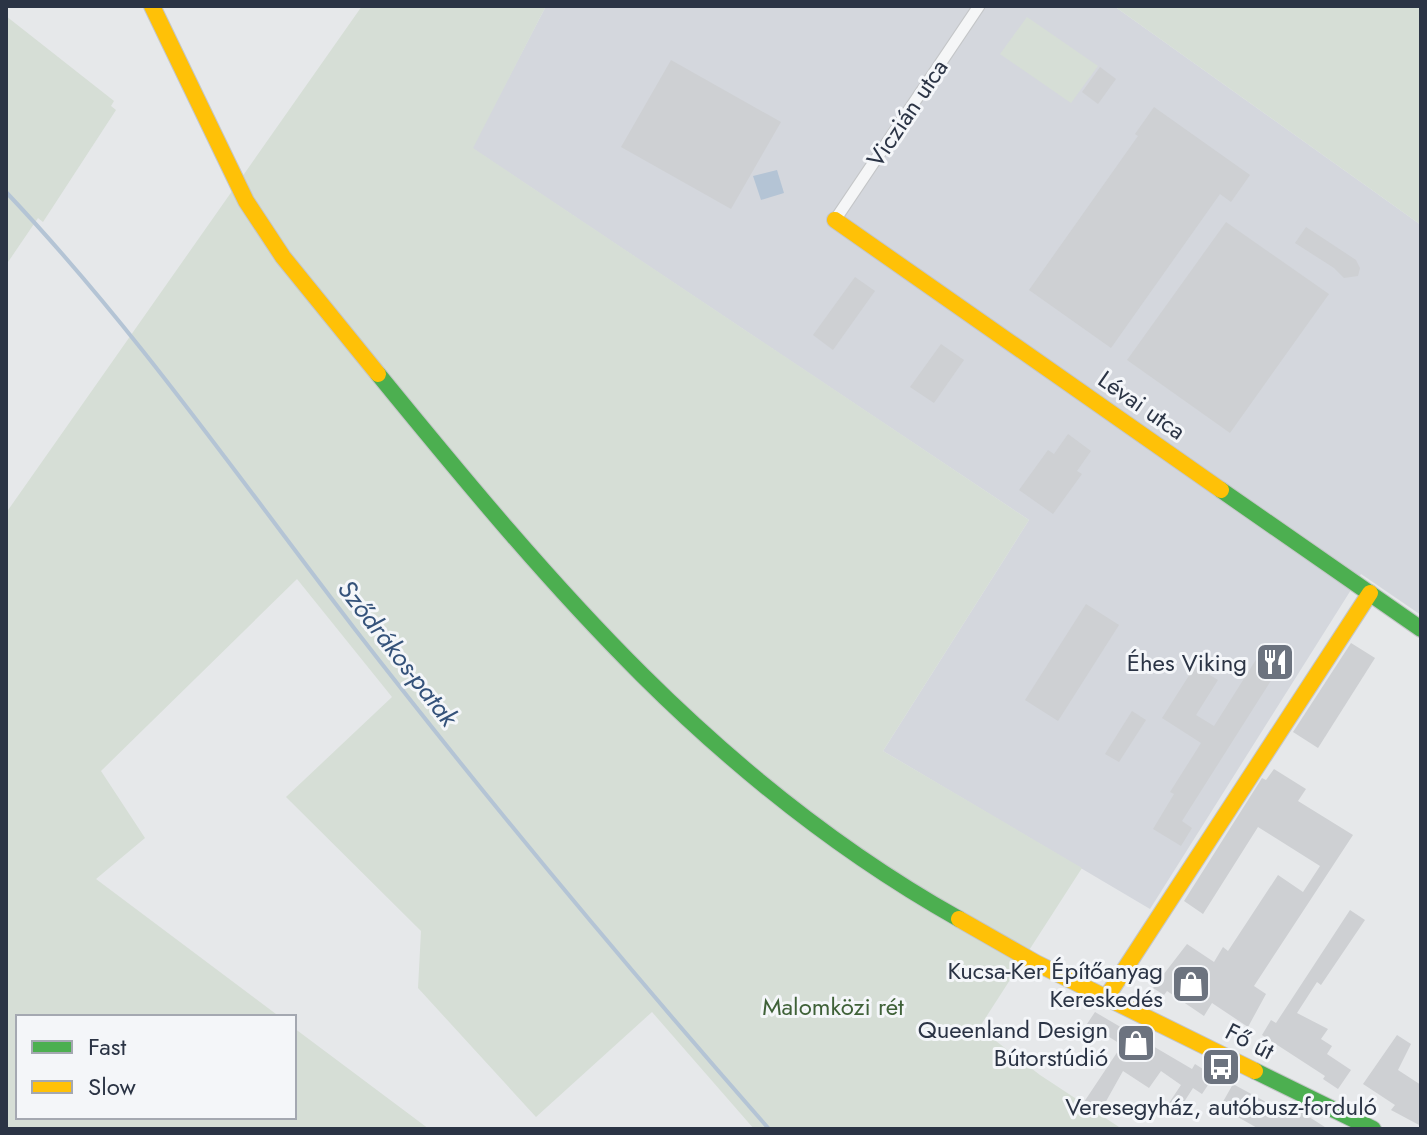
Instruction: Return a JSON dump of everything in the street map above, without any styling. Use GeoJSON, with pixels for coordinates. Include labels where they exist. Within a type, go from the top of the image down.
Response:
{"type":"FeatureCollection","features":[{"type":"Feature","properties":{"kind":"main road","name":"Fő út"},"geometry":{"type":"LineString","coordinates":[[152,6],[246,201],[283,257],[490,511],[606,643],[696,730],[753,779],[835,841],[921,898],[1106,998],[1373,1129]]}},
{"type":"Feature","properties":{"kind":"main road","name":"Lévai utca"},"geometry":{"type":"LineString","coordinates":[[835,220],[1421,629]]}},
{"type":"Feature","properties":{"kind":"main road"},"geometry":{"type":"LineString","coordinates":[[1106,998],[1370,593]]}},
{"type":"Feature","properties":{"kind":"street","name":"Viczián utca"},"geometry":{"type":"LineString","coordinates":[[835,220],[979,6]]}},
{"type":"Feature","properties":{"kind":"shaded area"},"geometry":{"type":"Polygon","coordinates":[[[546,6],[1114,6],[1421,225],[1421,615],[1361,574],[1150,909],[883,751],[1029,520],[472,148],[546,6]]]}},
{"type":"Feature","properties":{"kind":"green space","name":"Malomközi rét"},"geometry":{"type":"Polygon","coordinates":[[[362,6],[546,6],[473,148],[1029,520],[883,751],[1082,868],[979,1028],[1040,1075],[1122,1129],[754,1129],[652,1012],[536,1117],[418,988],[421,931],[286,797],[392,697],[297,579],[101,771],[145,838],[96,879],[277,1015],[16,1015],[16,1119],[296,1119],[296,1029],[429,1129],[6,1129],[6,513],[362,6]]]}},
{"type":"Feature","properties":{"kind":"green space"},"geometry":{"type":"Polygon","coordinates":[[[1114,6],[1421,6],[1421,225],[1114,6]]]}},
{"type":"Feature","properties":{"kind":"green space"},"geometry":{"type":"Polygon","coordinates":[[[6,16],[114,101],[111,106],[116,110],[43,222],[38,218],[6,265],[6,16]]]}},
{"type":"Feature","properties":{"kind":"green space"},"geometry":{"type":"Polygon","coordinates":[[[1027,17],[1098,66],[1071,103],[1000,54],[1027,17]]]}},
{"type":"Feature","properties":{"kind":"water"},"geometry":{"type":"Polygon","coordinates":[[[777,170],[784,193],[761,200],[753,176],[777,170]]]}},
{"type":"Feature","properties":{"kind":"building"},"geometry":{"type":"Polygon","coordinates":[[[671,60],[781,122],[731,209],[621,147],[671,60]]]}},
{"type":"Feature","properties":{"kind":"building"},"geometry":{"type":"Polygon","coordinates":[[[1100,67],[1116,79],[1098,104],[1082,92],[1100,67]]]}},
{"type":"Feature","properties":{"kind":"building"},"geometry":{"type":"Polygon","coordinates":[[[1154,107],[1250,175],[1231,202],[1220,194],[1111,348],[1029,290],[1138,136],[1135,134],[1154,107]]]}},
{"type":"Feature","properties":{"kind":"building"},"geometry":{"type":"Polygon","coordinates":[[[1226,222],[1329,294],[1230,433],[1127,360],[1226,222]]]}},
{"type":"Feature","properties":{"kind":"building"},"geometry":{"type":"Polygon","coordinates":[[[1306,227],[1356,260],[1360,268],[1358,276],[1344,278],[1295,243],[1306,227]]]}},
{"type":"Feature","properties":{"kind":"building"},"geometry":{"type":"Polygon","coordinates":[[[855,277],[875,291],[833,350],[813,335],[855,277]]]}},
{"type":"Feature","properties":{"kind":"building"},"geometry":{"type":"Polygon","coordinates":[[[941,344],[964,360],[934,403],[910,387],[941,344]]]}},
{"type":"Feature","properties":{"kind":"building"},"geometry":{"type":"Polygon","coordinates":[[[1068,434],[1091,451],[1077,471],[1082,474],[1053,514],[1019,490],[1048,450],[1054,454],[1068,434]]]}},
{"type":"Feature","properties":{"kind":"building"},"geometry":{"type":"Polygon","coordinates":[[[1086,604],[1119,625],[1058,721],[1025,700],[1086,604]]]}},
{"type":"Feature","properties":{"kind":"building"},"geometry":{"type":"Polygon","coordinates":[[[1351,643],[1375,658],[1318,748],[1293,732],[1351,643]]]}},
{"type":"Feature","properties":{"kind":"building"},"geometry":{"type":"Polygon","coordinates":[[[1264,647],[1284,660],[1182,821],[1192,828],[1181,846],[1153,829],[1174,794],[1170,792],[1201,743],[1162,718],[1195,666],[1218,680],[1196,715],[1214,726],[1264,647]]]}},
{"type":"Feature","properties":{"kind":"building"},"geometry":{"type":"Polygon","coordinates":[[[1132,711],[1146,720],[1119,762],[1105,754],[1132,711]]]}},
{"type":"Feature","properties":{"kind":"building"},"geometry":{"type":"Polygon","coordinates":[[[1274,769],[1306,789],[1298,801],[1353,835],[1254,986],[1266,994],[1248,1027],[1212,1003],[1204,1016],[1167,991],[1164,995],[1153,988],[1187,944],[1214,962],[1223,947],[1228,951],[1278,875],[1303,892],[1320,866],[1258,827],[1203,914],[1184,901],[1262,778],[1266,780],[1274,769]]]}},
{"type":"Feature","properties":{"kind":"building"},"geometry":{"type":"Polygon","coordinates":[[[1350,910],[1365,920],[1321,985],[1317,982],[1297,1013],[1328,1029],[1321,1039],[1332,1046],[1327,1054],[1351,1070],[1338,1089],[1323,1079],[1325,1076],[1262,1035],[1271,1020],[1276,1023],[1350,910]]]}},
{"type":"Feature","properties":{"kind":"building"},"geometry":{"type":"Polygon","coordinates":[[[1095,1012],[1192,1069],[1195,1064],[1214,1076],[1202,1094],[1193,1088],[1175,1116],[1165,1109],[1181,1085],[1161,1071],[1149,1088],[1123,1071],[1100,1112],[1084,1102],[1122,1045],[1098,1030],[1087,1046],[1077,1039],[1095,1012]]]}},
{"type":"Feature","properties":{"kind":"building"},"geometry":{"type":"Polygon","coordinates":[[[1397,1035],[1411,1044],[1398,1070],[1421,1085],[1421,1126],[1391,1110],[1395,1105],[1363,1084],[1397,1035]]]}},
{"type":"Feature","properties":{"kind":"building"},"geometry":{"type":"Polygon","coordinates":[[[1233,1084],[1290,1115],[1293,1109],[1303,1113],[1328,1129],[1259,1129],[1220,1107],[1233,1084]]]}},
{"type":"Feature","properties":{"kind":"waterway","name":"Sződrákos-patak"},"geometry":{"type":"LineString","coordinates":[[6,192],[143,351],[354,628],[506,819],[769,1129]]}},
{"type":"Feature","properties":{"kind":"traffic: fast"},"geometry":{"type":"LineString","coordinates":[[378,374],[574,604],[642,675],[714,743],[790,806],[871,865],[959,919]]}},
{"type":"Feature","properties":{"kind":"traffic: fast"},"geometry":{"type":"LineString","coordinates":[[1221,490],[1421,629]]}},
{"type":"Feature","properties":{"kind":"traffic: fast"},"geometry":{"type":"LineString","coordinates":[[1255,1071],[1373,1129]]}},
{"type":"Feature","properties":{"kind":"traffic: slow"},"geometry":{"type":"LineString","coordinates":[[152,6],[246,201],[283,257],[378,374]]}},
{"type":"Feature","properties":{"kind":"traffic: slow"},"geometry":{"type":"LineString","coordinates":[[835,220],[1221,490]]}},
{"type":"Feature","properties":{"kind":"traffic: slow"},"geometry":{"type":"LineString","coordinates":[[1106,998],[1370,593]]}},
{"type":"Feature","properties":{"kind":"traffic: slow"},"geometry":{"type":"LineString","coordinates":[[959,919],[1036,963],[1255,1071]]}},
{"type":"Feature","properties":{"kind":"place","name":"Éhes Viking"},"geometry":{"type":"Point","coordinates":[1275,662]}},
{"type":"Feature","properties":{"kind":"place","name":"Kucsa-Ker Építőanyag Kereskedés"},"geometry":{"type":"Point","coordinates":[1191,984]}},
{"type":"Feature","properties":{"kind":"place","name":"Queenland Design Bútorstúdió"},"geometry":{"type":"Point","coordinates":[1136,1043]}},
{"type":"Feature","properties":{"kind":"place","name":"Veresegyház, autóbusz-forduló"},"geometry":{"type":"Point","coordinates":[1221,1067]}}]}
